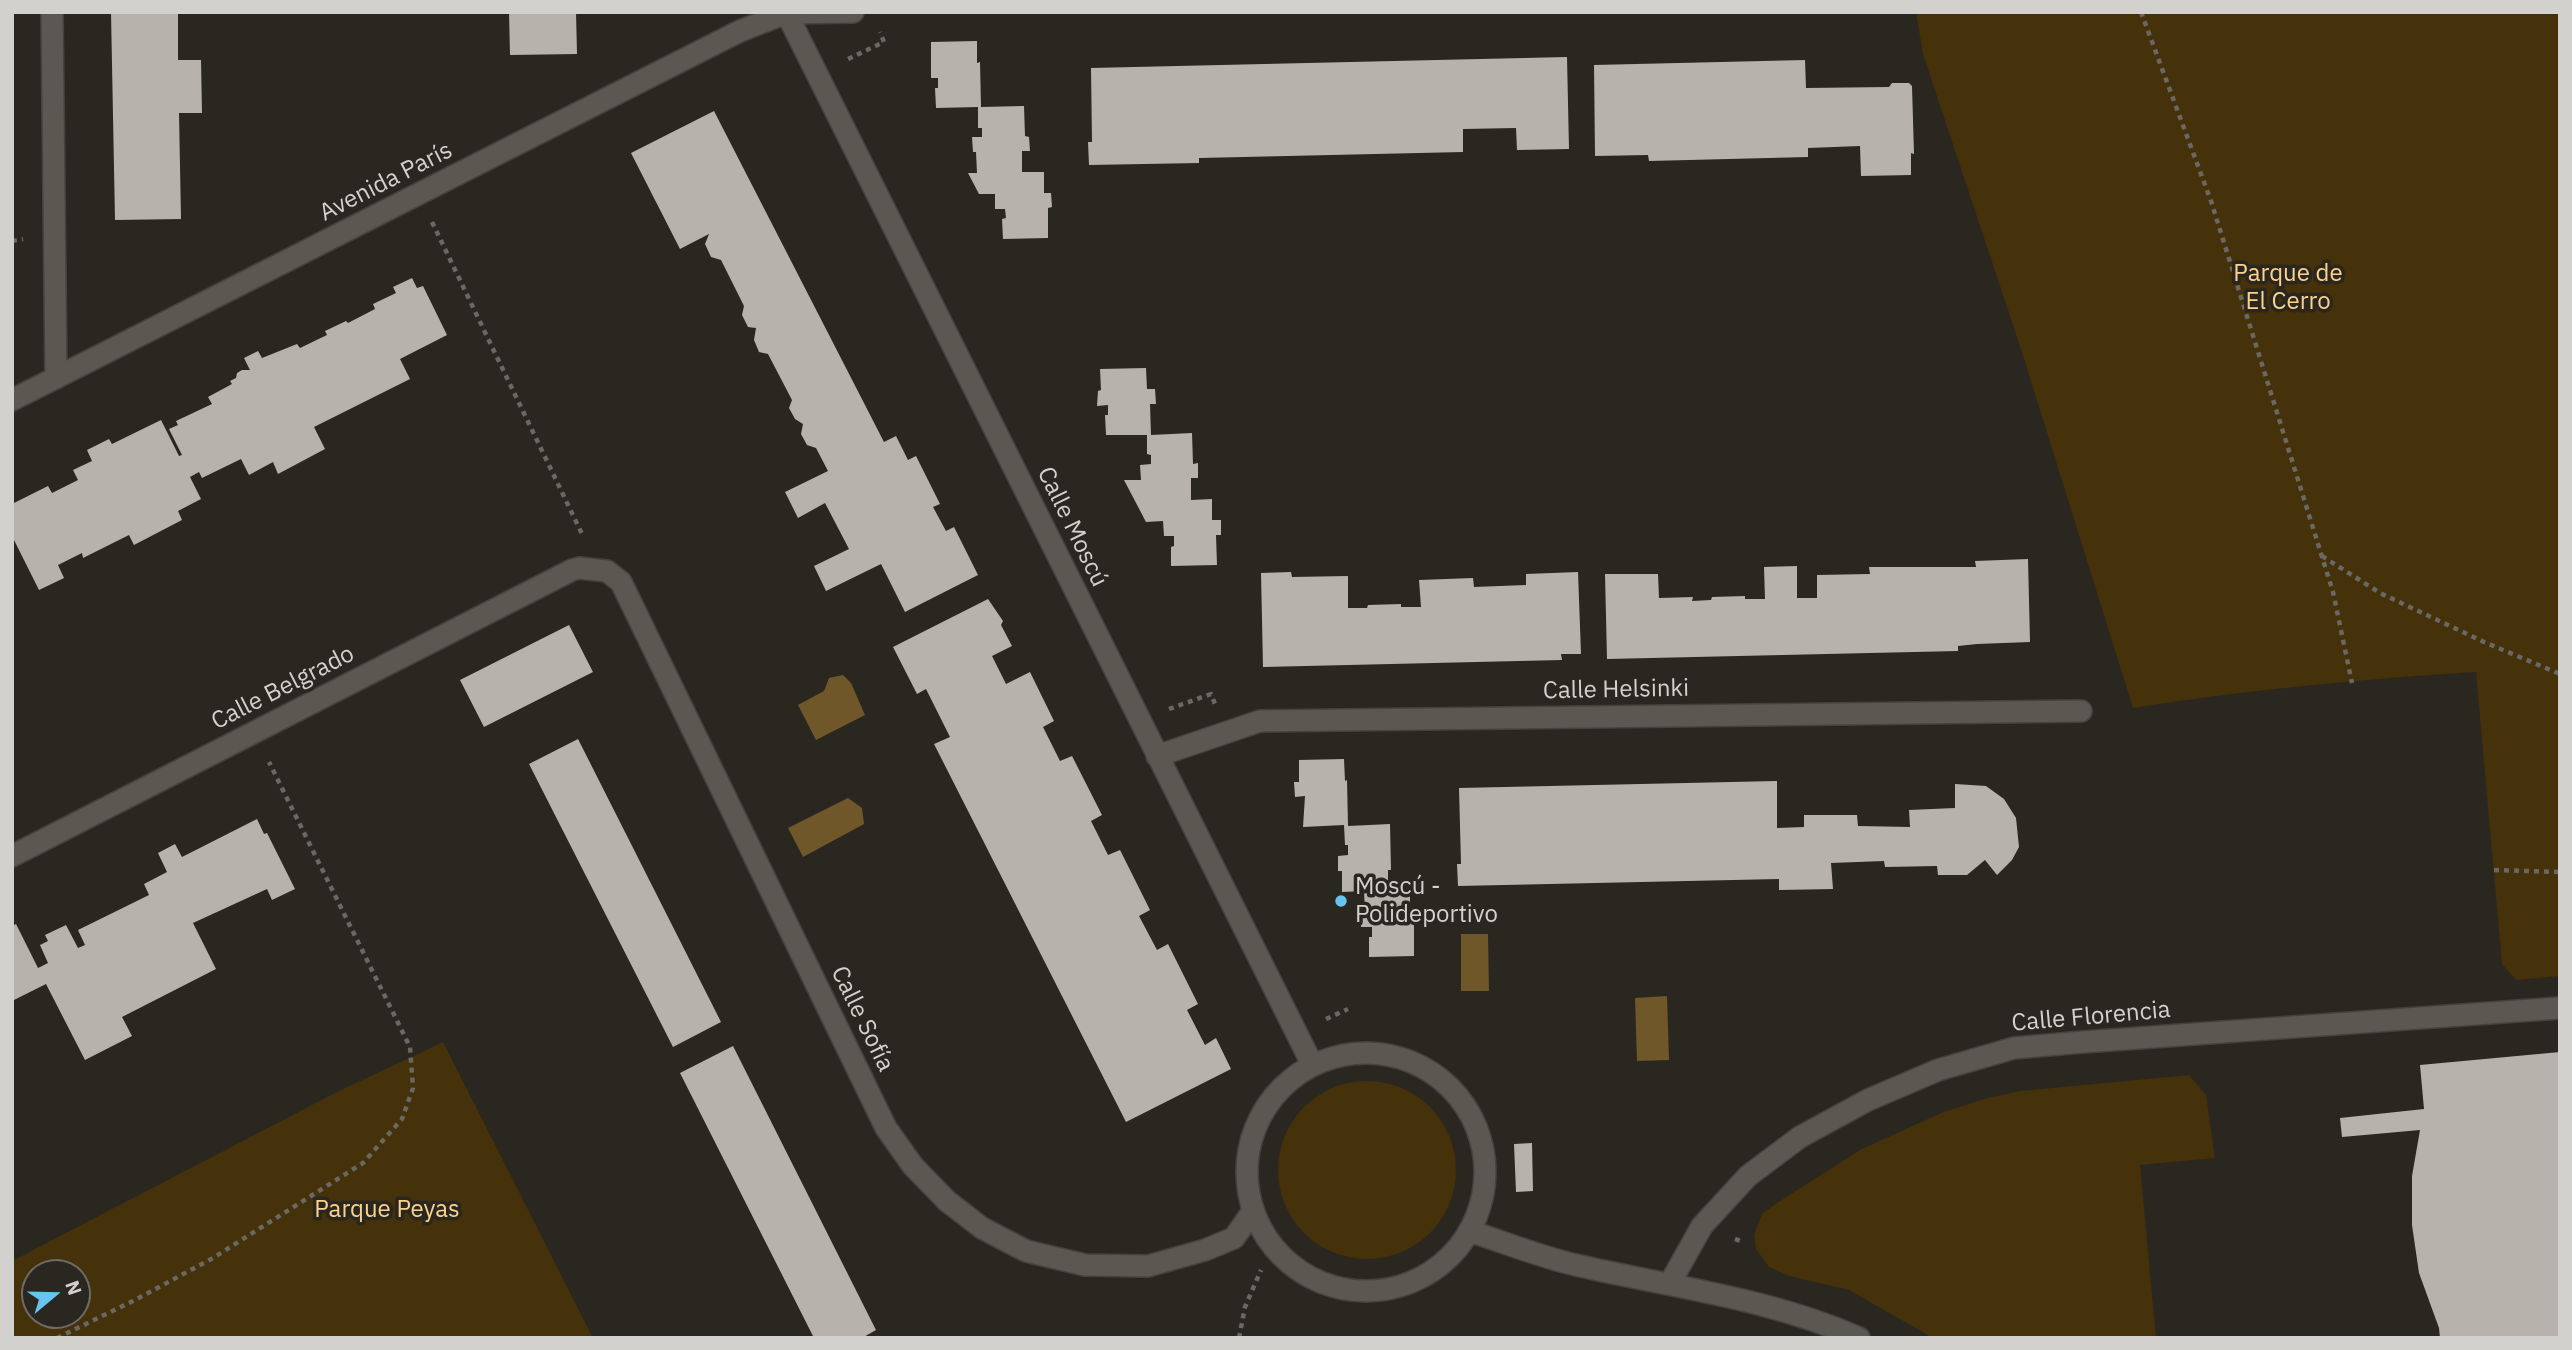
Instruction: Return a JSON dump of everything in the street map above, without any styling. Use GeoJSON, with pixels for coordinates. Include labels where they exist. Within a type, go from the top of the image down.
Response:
{"type":"FeatureCollection","features":[{"type":"Feature","properties":{"kind":"street"},"geometry":{"type":"LineString","coordinates":[[52,12],[56,378]]}},
{"type":"Feature","properties":{"kind":"street"},"geometry":{"type":"LineString","coordinates":[[786,13],[853,12]]}},
{"type":"Feature","properties":{"kind":"street","name":"Avenida París"},"geometry":{"type":"LineString","coordinates":[[12,400],[740,31],[786,13]]}},
{"type":"Feature","properties":{"kind":"street","name":"Calle Moscú"},"geometry":{"type":"LineString","coordinates":[[786,13],[1312,1064]]}},
{"type":"Feature","properties":{"kind":"street","name":"Calle Belgrado"},"geometry":{"type":"LineString","coordinates":[[12,856],[579,568]]}},
{"type":"Feature","properties":{"kind":"street","name":"Calle Sofía"},"geometry":{"type":"LineString","coordinates":[[579,568],[607,571],[621,582],[886,1128],[913,1166],[947,1201],[982,1228],[1026,1251],[1085,1265],[1148,1266],[1205,1250],[1234,1238],[1253,1211]]}},
{"type":"Feature","properties":{"kind":"street","name":"Calle Helsinki"},"geometry":{"type":"LineString","coordinates":[[1157,756],[1260,721],[2081,711]]}},
{"type":"Feature","properties":{"kind":"street","name":"Calle Florencia"},"geometry":{"type":"LineString","coordinates":[[1670,1283],[1702,1226],[1748,1176],[1800,1137],[1868,1100],[1938,1070],[2014,1048],[2560,1008]]}},
{"type":"Feature","properties":{"kind":"street"},"geometry":{"type":"LineString","coordinates":[[1388,1054],[1420,1064],[1445,1082],[1461,1099],[1474,1121],[1483,1152],[1483,1192],[1478,1212],[1461,1246],[1428,1273],[1390,1288],[1355,1290],[1337,1287],[1320,1281],[1286,1259],[1268,1239],[1253,1211],[1249,1187],[1249,1153],[1255,1129],[1263,1109],[1312,1064],[1341,1056],[1388,1054]]}},
{"type":"Feature","properties":{"kind":"street"},"geometry":{"type":"LineString","coordinates":[[1469,1231],[1573,1265],[1670,1283],[1800,1315],[1859,1338]]}},
{"type":"Feature","properties":{"kind":"path"},"geometry":{"type":"LineString","coordinates":[[2141,12],[2211,201],[2333,592],[2352,683]]}},
{"type":"Feature","properties":{"kind":"path"},"geometry":{"type":"LineString","coordinates":[[443,248],[585,540]]}},
{"type":"Feature","properties":{"kind":"path"},"geometry":{"type":"LineString","coordinates":[[2322,555],[2380,593],[2560,674]]}},
{"type":"Feature","properties":{"kind":"path"},"geometry":{"type":"LineString","coordinates":[[57,1338],[135,1300],[224,1251],[363,1163],[402,1119],[413,1088],[410,1046],[265,755]]}},
{"type":"Feature","properties":{"kind":"path"},"geometry":{"type":"LineString","coordinates":[[2494,870],[2560,872]]}},
{"type":"Feature","properties":{"kind":"path"},"geometry":{"type":"LineString","coordinates":[[1239,1338],[1245,1307],[1261,1270]]}},
{"type":"Feature","properties":{"kind":"green space","name":"Parque de El Cerro"},"geometry":{"type":"Polygon","coordinates":[[[1916,12],[2560,12],[2560,976],[2516,980],[2502,964],[2476,672],[2304,686],[2133,708],[2021,349],[1923,54],[1916,12]]]}},
{"type":"Feature","properties":{"kind":"green space","name":"Parque Peyas"},"geometry":{"type":"Polygon","coordinates":[[[443,1042],[593,1338],[12,1338],[12,1261],[337,1092],[443,1042]]]}},
{"type":"Feature","properties":{"kind":"green space"},"geometry":{"type":"Polygon","coordinates":[[[2189,1075],[2206,1095],[2215,1158],[2140,1165],[2156,1338],[1933,1338],[1849,1290],[1789,1276],[1769,1267],[1756,1249],[1754,1235],[1762,1214],[1860,1150],[1941,1113],[1987,1098],[2021,1091],[2189,1075]]]}},
{"type":"Feature","properties":{"kind":"green space"},"geometry":{"type":"Polygon","coordinates":[[[1367,1081],[1401,1087],[1430,1107],[1450,1136],[1456,1170],[1450,1204],[1430,1233],[1401,1253],[1367,1259],[1333,1253],[1304,1233],[1284,1204],[1278,1170],[1284,1136],[1304,1107],[1333,1087],[1367,1081]]]}},
{"type":"Feature","properties":{"kind":"shaded area"},"geometry":{"type":"Polygon","coordinates":[[[843,675],[851,683],[865,715],[816,740],[798,705],[824,691],[829,678],[843,675]]]}},
{"type":"Feature","properties":{"kind":"shaded area"},"geometry":{"type":"Polygon","coordinates":[[[848,798],[862,808],[864,824],[803,857],[788,828],[848,798]]]}},
{"type":"Feature","properties":{"kind":"shaded area"},"geometry":{"type":"Polygon","coordinates":[[[1461,934],[1488,934],[1489,991],[1461,991],[1461,934]]]}},
{"type":"Feature","properties":{"kind":"shaded area"},"geometry":{"type":"Polygon","coordinates":[[[1667,996],[1669,1060],[1637,1061],[1635,998],[1667,996]]]}},
{"type":"Feature","properties":{"kind":"building"},"geometry":{"type":"Polygon","coordinates":[[[111,12],[178,12],[178,60],[201,60],[202,113],[179,113],[181,219],[115,220],[111,12]]]}},
{"type":"Feature","properties":{"kind":"building"},"geometry":{"type":"Polygon","coordinates":[[[509,12],[576,12],[577,54],[510,55],[509,12]]]}},
{"type":"Feature","properties":{"kind":"building"},"geometry":{"type":"Polygon","coordinates":[[[977,41],[981,107],[1024,106],[1025,136],[1029,137],[1030,151],[1022,151],[1022,172],[1044,172],[1044,193],[1051,193],[1052,207],[1048,208],[1048,238],[1003,239],[1002,219],[1006,218],[1005,209],[995,209],[995,194],[979,194],[968,173],[977,173],[972,137],[982,137],[982,128],[978,128],[978,107],[936,108],[935,88],[938,88],[938,78],[931,78],[931,42],[977,41]]]}},
{"type":"Feature","properties":{"kind":"building"},"geometry":{"type":"Polygon","coordinates":[[[1567,57],[1569,149],[1517,150],[1516,128],[1463,129],[1463,152],[1199,158],[1199,163],[1089,165],[1088,142],[1092,142],[1091,68],[1567,57]]]}},
{"type":"Feature","properties":{"kind":"building"},"geometry":{"type":"Polygon","coordinates":[[[1805,60],[1806,88],[1889,87],[1892,83],[1909,83],[1912,86],[1914,154],[1911,153],[1911,175],[1861,176],[1860,146],[1808,148],[1808,157],[1649,161],[1648,155],[1595,156],[1594,65],[1805,60]]]}},
{"type":"Feature","properties":{"kind":"building"},"geometry":{"type":"Polygon","coordinates":[[[714,111],[884,442],[896,436],[908,460],[916,456],[940,504],[933,507],[946,531],[954,527],[978,575],[905,612],[881,564],[826,591],[814,566],[849,549],[825,503],[798,518],[785,492],[828,471],[816,448],[807,445],[801,434],[803,424],[795,419],[789,408],[792,400],[768,354],[759,352],[754,340],[756,328],[748,327],[742,315],[744,306],[721,260],[711,257],[705,244],[709,234],[680,249],[631,153],[714,111]]]}},
{"type":"Feature","properties":{"kind":"building"},"geometry":{"type":"Polygon","coordinates":[[[412,278],[417,288],[423,286],[447,335],[400,359],[410,379],[314,427],[325,449],[278,474],[273,462],[249,475],[241,459],[202,478],[199,472],[190,477],[201,499],[178,511],[182,520],[134,545],[129,535],[83,558],[82,553],[58,565],[64,578],[39,590],[12,536],[12,504],[48,486],[52,493],[78,480],[73,470],[92,461],[87,450],[109,439],[112,444],[161,420],[179,456],[182,455],[169,429],[178,425],[176,421],[212,404],[208,397],[232,384],[230,381],[236,378],[237,373],[250,370],[244,358],[258,351],[262,358],[297,344],[300,348],[327,335],[325,331],[375,309],[373,304],[396,293],[393,287],[412,278]]]}},
{"type":"Feature","properties":{"kind":"building"},"geometry":{"type":"Polygon","coordinates":[[[1146,368],[1147,389],[1155,389],[1156,404],[1150,404],[1151,435],[1192,433],[1193,464],[1198,463],[1198,478],[1191,478],[1191,500],[1212,499],[1212,520],[1221,520],[1221,535],[1216,535],[1217,565],[1171,566],[1174,536],[1164,536],[1163,521],[1146,522],[1124,480],[1141,480],[1140,465],[1151,464],[1151,455],[1147,454],[1147,435],[1106,435],[1105,415],[1108,415],[1108,405],[1097,406],[1098,391],[1101,390],[1100,369],[1146,368]]]}},
{"type":"Feature","properties":{"kind":"building"},"geometry":{"type":"Polygon","coordinates":[[[2028,559],[2030,642],[1958,646],[1958,651],[1607,659],[1605,574],[1658,574],[1659,598],[1693,597],[1692,601],[1711,600],[1712,597],[1745,596],[1745,599],[1765,599],[1764,567],[1797,566],[1797,598],[1817,598],[1817,575],[1870,574],[1869,567],[1976,567],[1975,561],[2028,559]]]}},
{"type":"Feature","properties":{"kind":"building"},"geometry":{"type":"Polygon","coordinates":[[[1291,572],[1292,577],[1348,576],[1348,608],[1367,608],[1368,605],[1401,604],[1401,607],[1421,607],[1419,580],[1473,578],[1474,587],[1526,585],[1526,574],[1578,572],[1581,654],[1561,654],[1562,660],[1263,667],[1261,573],[1291,572]]]}},
{"type":"Feature","properties":{"kind":"building"},"geometry":{"type":"Polygon","coordinates":[[[988,599],[1003,621],[1001,625],[1012,646],[992,656],[1006,684],[1030,672],[1054,721],[1043,727],[1060,761],[1072,756],[1102,815],[1091,821],[1108,855],[1120,850],[1150,910],[1139,916],[1157,950],[1168,944],[1198,1004],[1187,1010],[1205,1045],[1216,1038],[1231,1069],[1126,1122],[934,744],[950,737],[926,689],[917,694],[893,647],[988,599]]]}},
{"type":"Feature","properties":{"kind":"building"},"geometry":{"type":"Polygon","coordinates":[[[569,625],[593,672],[484,727],[460,680],[569,625]]]}},
{"type":"Feature","properties":{"kind":"building"},"geometry":{"type":"Polygon","coordinates":[[[578,739],[721,1022],[673,1047],[529,764],[578,739]]]}},
{"type":"Feature","properties":{"kind":"building"},"geometry":{"type":"Polygon","coordinates":[[[1344,759],[1348,826],[1390,824],[1391,870],[1388,870],[1388,891],[1410,890],[1410,911],[1414,911],[1414,956],[1369,957],[1372,927],[1361,927],[1360,912],[1365,912],[1364,891],[1342,892],[1342,871],[1338,871],[1338,856],[1348,855],[1344,825],[1303,827],[1305,796],[1295,797],[1294,782],[1299,782],[1299,760],[1344,759]]]}},
{"type":"Feature","properties":{"kind":"building"},"geometry":{"type":"Polygon","coordinates":[[[1777,781],[1777,828],[1804,827],[1804,815],[1857,815],[1858,826],[1910,827],[1909,810],[1955,808],[1955,784],[1986,786],[2004,799],[2016,818],[2019,847],[2012,860],[1997,875],[1985,860],[1967,875],[1938,875],[1937,866],[1885,867],[1884,861],[1831,863],[1833,889],[1779,890],[1779,879],[1458,886],[1457,864],[1461,864],[1459,788],[1777,781]]]}},
{"type":"Feature","properties":{"kind":"building"},"geometry":{"type":"Polygon","coordinates":[[[257,819],[264,834],[267,833],[295,889],[272,900],[267,889],[193,923],[216,969],[122,1017],[132,1036],[85,1060],[46,984],[12,1001],[12,926],[16,924],[38,968],[48,963],[40,945],[48,941],[45,935],[66,925],[78,948],[85,945],[78,930],[149,895],[144,884],[167,872],[158,853],[175,844],[182,857],[257,819]]]}},
{"type":"Feature","properties":{"kind":"building"},"geometry":{"type":"Polygon","coordinates":[[[733,1046],[876,1330],[862,1338],[814,1338],[680,1073],[733,1046]]]}},
{"type":"Feature","properties":{"kind":"building"},"geometry":{"type":"Polygon","coordinates":[[[2560,1052],[2560,1338],[2440,1338],[2439,1328],[2419,1273],[2412,1225],[2412,1176],[2420,1130],[2342,1137],[2340,1118],[2424,1109],[2420,1065],[2560,1052]]]}},
{"type":"Feature","properties":{"kind":"building"},"geometry":{"type":"Polygon","coordinates":[[[1532,1143],[1533,1191],[1516,1192],[1514,1144],[1532,1143]]]}},
{"type":"Feature","properties":{"kind":"place","name":"Moscú - Polideportivo"},"geometry":{"type":"Point","coordinates":[1341,901]}}]}
